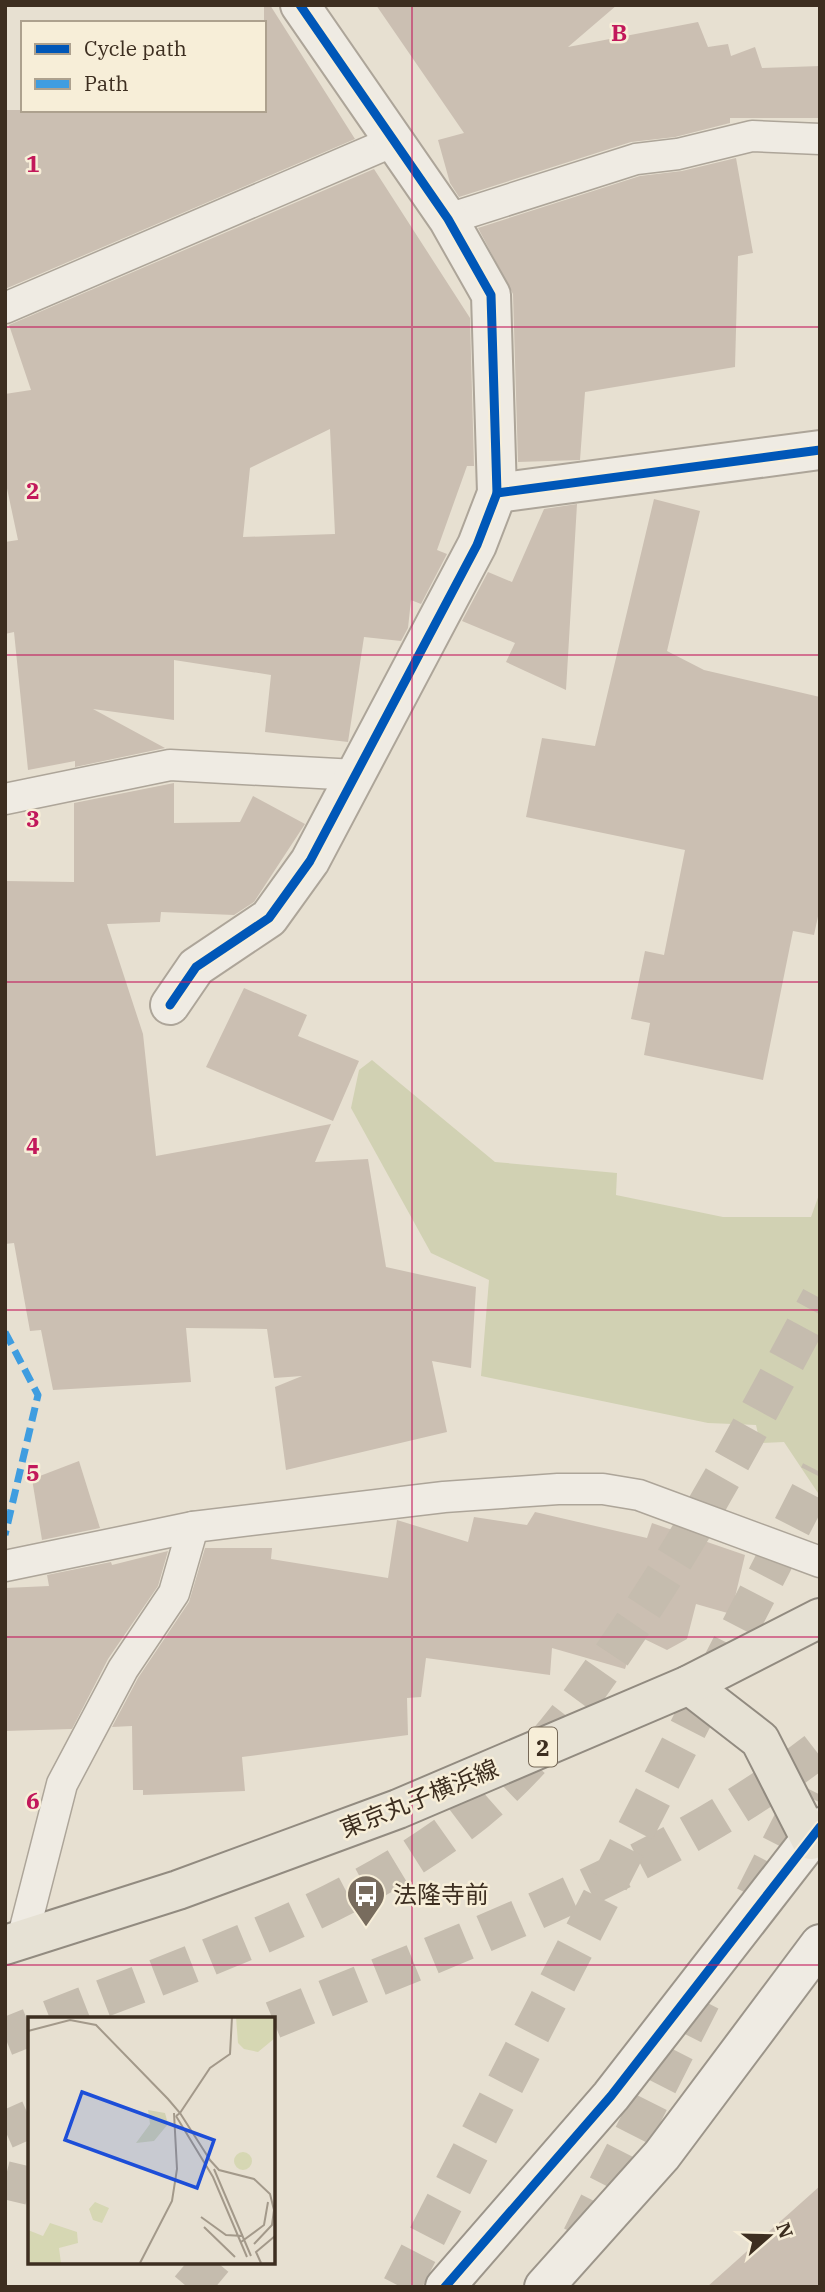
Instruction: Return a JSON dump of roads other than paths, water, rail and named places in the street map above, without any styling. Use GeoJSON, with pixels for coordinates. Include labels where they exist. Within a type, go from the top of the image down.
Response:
{"type":"FeatureCollection","features":[{"type":"Feature","properties":{"kind":"main road","name":"東京丸子横浜線"},"geometry":{"type":"LineString","coordinates":[[14,1942],[178,1890],[398,1809],[688,1685],[820,1618]]}},
{"type":"Feature","properties":{"kind":"main road"},"geometry":{"type":"LineString","coordinates":[[688,1685],[760,1740],[815,1834]]}},
{"type":"Feature","properties":{"kind":"street"},"geometry":{"type":"LineString","coordinates":[[170,1006],[196,967],[270,918],[310,861],[477,545],[497,494],[491,295],[448,219],[300,5]]}},
{"type":"Feature","properties":{"kind":"street"},"geometry":{"type":"LineString","coordinates":[[497,494],[820,450]]}},
{"type":"Feature","properties":{"kind":"street"},"geometry":{"type":"LineString","coordinates":[[445,2287],[611,2096],[815,1834]]}},
{"type":"Feature","properties":{"kind":"street"},"geometry":{"type":"LineString","coordinates":[[544,2287],[662,2155],[820,1944]]}},
{"type":"Feature","properties":{"kind":"lane"},"geometry":{"type":"LineString","coordinates":[[448,219],[636,159],[678,154],[752,136],[820,139]]}},
{"type":"Feature","properties":{"kind":"lane"},"geometry":{"type":"LineString","coordinates":[[5,308],[394,141]]}},
{"type":"Feature","properties":{"kind":"lane"},"geometry":{"type":"LineString","coordinates":[[5,799],[170,765],[356,775]]}},
{"type":"Feature","properties":{"kind":"lane"},"geometry":{"type":"LineString","coordinates":[[5,1566],[193,1527],[444,1497],[603,1489],[639,1495],[820,1562]]}},
{"type":"Feature","properties":{"kind":"lane"},"geometry":{"type":"LineString","coordinates":[[14,1942],[62,1784],[123,1669],[174,1594],[193,1527]]}},
{"type":"Feature","properties":{"kind":"tunnel"},"geometry":{"type":"LineString","coordinates":[[55,2017],[263,1935],[366,1885],[415,1856],[462,1823],[509,1783],[570,1713],[651,1596],[726,1470],[820,1298]]}},
{"type":"Feature","properties":{"kind":"tunnel"},"geometry":{"type":"LineString","coordinates":[[401,2287],[820,1472]]}},
{"type":"Feature","properties":{"kind":"tunnel"},"geometry":{"type":"LineString","coordinates":[[275,2019],[485,1933],[626,1868],[759,1792],[820,1748]]}},
{"type":"Feature","properties":{"kind":"tunnel"},"geometry":{"type":"LineString","coordinates":[[754,1897],[809,1789]]}},
{"type":"Feature","properties":{"kind":"tunnel"},"geometry":{"type":"LineString","coordinates":[[581,2237],[709,1985]]}},
{"type":"Feature","properties":{"kind":"tunnel"},"geometry":{"type":"LineString","coordinates":[[5,2037],[28,2028]]}},
{"type":"Feature","properties":{"kind":"tunnel"},"geometry":{"type":"LineString","coordinates":[[5,2130],[28,2120]]}},
{"type":"Feature","properties":{"kind":"tunnel"},"geometry":{"type":"LineString","coordinates":[[5,2180],[28,2186]]}},
{"type":"Feature","properties":{"kind":"tunnel"},"geometry":{"type":"LineString","coordinates":[[189,2264],[217,2287]]}},
{"type":"Feature","properties":{"kind":"place","name":"法隆寺前"},"geometry":{"type":"Point","coordinates":[366,1928]}}]}
